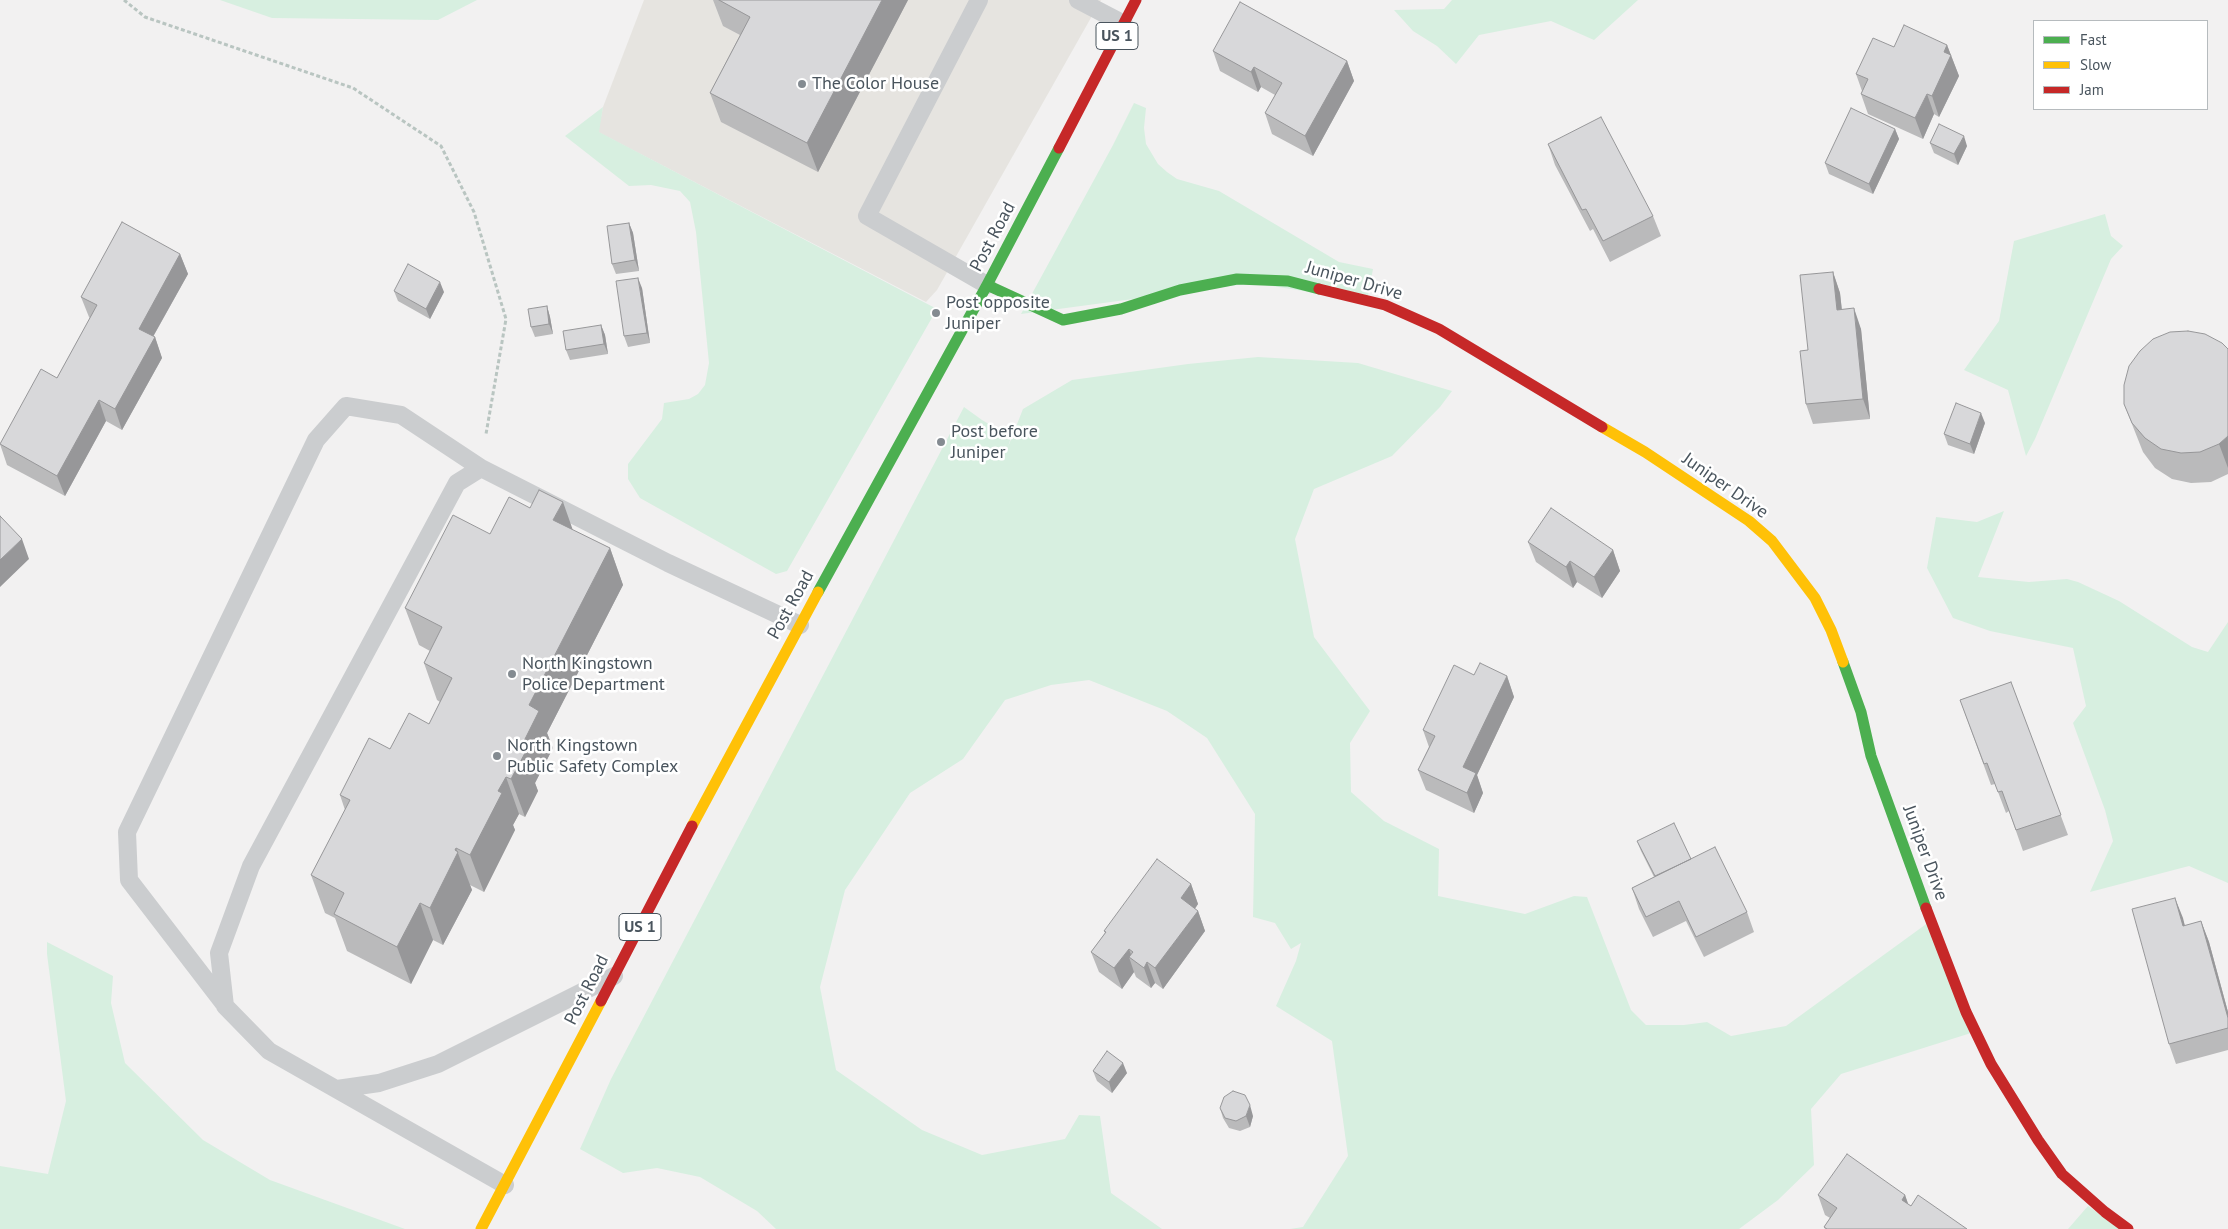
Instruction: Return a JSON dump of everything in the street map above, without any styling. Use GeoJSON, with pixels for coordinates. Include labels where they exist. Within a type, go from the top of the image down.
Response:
{"type":"FeatureCollection","features":[{"type":"Feature","properties":{"kind":"street","name":"Post Road"},"geometry":{"type":"LineString","coordinates":[[481,1229],[752,712],[987,285],[1136,0]]}},
{"type":"Feature","properties":{"kind":"street","name":"Juniper Drive"},"geometry":{"type":"LineString","coordinates":[[987,285],[1063,320],[1121,309],[1180,290],[1238,279],[1288,281],[1385,304],[1439,329],[1645,452],[1749,520],[1772,541],[1809,591],[1832,630],[1861,712],[1871,756],[1943,955],[1966,1012],[1991,1064],[2038,1140],[2062,1174],[2105,1212],[2128,1229]]}},
{"type":"Feature","properties":{"kind":"lane"},"geometry":{"type":"LineString","coordinates":[[980,0],[867,216],[987,285]]}},
{"type":"Feature","properties":{"kind":"lane"},"geometry":{"type":"LineString","coordinates":[[1078,0],[1124,24]]}},
{"type":"Feature","properties":{"kind":"lane"},"geometry":{"type":"LineString","coordinates":[[505,1184],[269,1051],[225,1006],[129,880],[127,832],[316,440],[346,406],[401,415],[480,468],[668,563],[800,625]]}},
{"type":"Feature","properties":{"kind":"lane"},"geometry":{"type":"LineString","coordinates":[[225,1006],[219,953],[251,866],[457,484],[480,468]]}},
{"type":"Feature","properties":{"kind":"lane"},"geometry":{"type":"LineString","coordinates":[[337,1089],[379,1083],[438,1064],[614,976]]}},
{"type":"Feature","properties":{"kind":"path"},"geometry":{"type":"LineString","coordinates":[[124,0],[145,17],[354,88],[441,146],[474,212],[506,319],[480,468]]}},
{"type":"Feature","properties":{"kind":"shaded area"},"geometry":{"type":"Polygon","coordinates":[[[644,0],[1101,0],[937,290],[926,302],[598,132],[603,107],[644,0]]]}},
{"type":"Feature","properties":{"kind":"green space"},"geometry":{"type":"Polygon","coordinates":[[[220,0],[477,0],[438,20],[272,18],[220,0]]]}},
{"type":"Feature","properties":{"kind":"green space"},"geometry":{"type":"Polygon","coordinates":[[[1452,0],[1638,0],[1594,40],[1551,21],[1479,35],[1456,64],[1437,46],[1413,31],[1394,10],[1444,9],[1452,0]]]}},
{"type":"Feature","properties":{"kind":"green space"},"geometry":{"type":"Polygon","coordinates":[[[1134,103],[1146,108],[1144,128],[1146,144],[1158,164],[1167,172],[1177,179],[1219,191],[1339,262],[1373,269],[1367,301],[1253,283],[1021,314],[1134,103]]]}},
{"type":"Feature","properties":{"kind":"green space"},"geometry":{"type":"Polygon","coordinates":[[[603,107],[599,132],[937,309],[787,571],[776,574],[640,498],[628,479],[628,464],[662,419],[664,403],[689,399],[698,394],[705,385],[709,363],[696,232],[690,202],[680,191],[651,185],[629,186],[565,136],[603,107]]]}},
{"type":"Feature","properties":{"kind":"green space"},"geometry":{"type":"Polygon","coordinates":[[[2105,214],[2111,236],[2123,246],[2111,259],[2035,439],[2026,456],[2008,390],[1964,370],[1999,321],[2014,241],[2105,214]]]}},
{"type":"Feature","properties":{"kind":"green space"},"geometry":{"type":"Polygon","coordinates":[[[1258,357],[1358,363],[1452,391],[1440,407],[1392,456],[1314,489],[1295,539],[1314,637],[1370,711],[1350,743],[1351,792],[1384,821],[1439,849],[1438,896],[1525,914],[1574,896],[1587,897],[1631,1010],[1646,1025],[1684,1025],[1707,1022],[1731,1036],[1786,1026],[1929,922],[1971,1033],[1841,1074],[1811,1109],[1814,1165],[1778,1200],[1739,1229],[1290,1229],[1303,1227],[1348,1156],[1332,1041],[1276,1006],[1296,961],[1301,943],[1291,949],[1275,923],[1253,917],[1255,814],[1207,738],[1167,711],[1089,680],[1051,685],[1005,700],[963,759],[910,793],[845,890],[820,987],[836,1070],[922,1130],[982,1155],[1065,1139],[1079,1115],[1100,1116],[1111,1193],[1162,1229],[776,1229],[757,1211],[700,1177],[657,1168],[623,1173],[580,1149],[611,1079],[964,407],[1011,437],[1008,447],[1023,409],[1072,380],[1188,364],[1258,357]]]}},
{"type":"Feature","properties":{"kind":"green space"},"geometry":{"type":"Polygon","coordinates":[[[2004,511],[1978,577],[2029,582],[2067,579],[2078,582],[2119,601],[2192,647],[2208,652],[2228,622],[2228,883],[2189,866],[2090,892],[2113,841],[2105,810],[2073,723],[2086,706],[2073,648],[1990,631],[1953,618],[1927,568],[1936,517],[1977,522],[2004,511]]]}},
{"type":"Feature","properties":{"kind":"green space"},"geometry":{"type":"Polygon","coordinates":[[[47,942],[113,976],[111,1003],[125,1063],[203,1140],[270,1180],[405,1229],[0,1229],[0,1166],[48,1174],[66,1101],[47,942]]]}},
{"type":"Feature","properties":{"kind":"green space"},"geometry":{"type":"Polygon","coordinates":[[[2088,1206],[2121,1229],[2068,1229],[2088,1206]]]}},
{"type":"Feature","properties":{"kind":"building","name":"The Color House"},"geometry":{"type":"Polygon","coordinates":[[[719,0],[882,0],[807,143],[710,93],[750,17],[719,0]]]}},
{"type":"Feature","properties":{"kind":"building"},"geometry":{"type":"Polygon","coordinates":[[[1240,2],[1347,61],[1305,136],[1265,113],[1282,83],[1254,67],[1251,72],[1213,51],[1240,2]]]}},
{"type":"Feature","properties":{"kind":"building"},"geometry":{"type":"Polygon","coordinates":[[[1904,25],[1947,45],[1944,52],[1951,55],[1932,96],[1927,94],[1915,118],[1861,94],[1868,79],[1856,74],[1873,38],[1894,47],[1904,25]]]}},
{"type":"Feature","properties":{"kind":"building"},"geometry":{"type":"Polygon","coordinates":[[[1851,108],[1895,129],[1869,184],[1825,163],[1851,108]]]}},
{"type":"Feature","properties":{"kind":"building"},"geometry":{"type":"Polygon","coordinates":[[[1601,117],[1653,216],[1603,241],[1586,209],[1582,210],[1548,144],[1601,117]]]}},
{"type":"Feature","properties":{"kind":"building"},"geometry":{"type":"Polygon","coordinates":[[[1939,124],[1964,136],[1954,154],[1930,143],[1939,124]]]}},
{"type":"Feature","properties":{"kind":"building"},"geometry":{"type":"Polygon","coordinates":[[[122,222],[180,254],[139,329],[155,337],[115,409],[99,400],[57,476],[0,444],[41,369],[57,378],[97,305],[81,297],[122,222]]]}},
{"type":"Feature","properties":{"kind":"building"},"geometry":{"type":"Polygon","coordinates":[[[629,223],[635,260],[612,264],[607,226],[629,223]]]}},
{"type":"Feature","properties":{"kind":"building"},"geometry":{"type":"Polygon","coordinates":[[[408,264],[440,282],[426,309],[394,291],[408,264]]]}},
{"type":"Feature","properties":{"kind":"building"},"geometry":{"type":"Polygon","coordinates":[[[1833,272],[1837,310],[1854,308],[1863,399],[1806,404],[1800,351],[1808,350],[1800,275],[1833,272]]]}},
{"type":"Feature","properties":{"kind":"building"},"geometry":{"type":"Polygon","coordinates":[[[638,278],[647,333],[624,336],[616,281],[638,278]]]}},
{"type":"Feature","properties":{"kind":"building"},"geometry":{"type":"Polygon","coordinates":[[[547,306],[549,324],[531,327],[528,309],[547,306]]]}},
{"type":"Feature","properties":{"kind":"building"},"geometry":{"type":"Polygon","coordinates":[[[601,325],[604,344],[566,350],[563,331],[601,325]]]}},
{"type":"Feature","properties":{"kind":"building"},"geometry":{"type":"Polygon","coordinates":[[[2188,331],[2205,334],[2222,343],[2228,349],[2228,436],[2219,444],[2200,452],[2181,453],[2161,449],[2145,438],[2132,423],[2124,404],[2124,385],[2129,366],[2140,351],[2153,339],[2170,332],[2188,331]]]}},
{"type":"Feature","properties":{"kind":"building"},"geometry":{"type":"Polygon","coordinates":[[[1956,403],[1981,413],[1970,444],[1944,434],[1956,403]]]}},
{"type":"Feature","properties":{"kind":"building","name":"North Kingstown Public Safety Complex"},"geometry":{"type":"Polygon","coordinates":[[[539,490],[563,502],[553,520],[610,548],[529,705],[539,711],[519,751],[525,753],[511,779],[506,777],[498,791],[502,793],[470,855],[456,848],[455,850],[458,852],[430,908],[420,903],[397,947],[334,914],[344,893],[311,875],[350,800],[340,795],[369,738],[390,749],[409,713],[429,724],[452,678],[424,663],[442,627],[405,608],[453,515],[490,534],[509,497],[530,508],[539,490]]]}},
{"type":"Feature","properties":{"kind":"building"},"geometry":{"type":"Polygon","coordinates":[[[1551,508],[1613,550],[1594,577],[1570,561],[1566,567],[1528,542],[1551,508]]]}},
{"type":"Feature","properties":{"kind":"building"},"geometry":{"type":"Polygon","coordinates":[[[0,516],[22,539],[0,560],[0,516]]]}},
{"type":"Feature","properties":{"kind":"building"},"geometry":{"type":"Polygon","coordinates":[[[1480,663],[1507,676],[1463,767],[1476,773],[1467,793],[1418,770],[1435,736],[1423,730],[1454,665],[1474,675],[1480,663]]]}},
{"type":"Feature","properties":{"kind":"building"},"geometry":{"type":"Polygon","coordinates":[[[2011,682],[2061,815],[2016,830],[2002,791],[1998,792],[1987,763],[1984,764],[1960,700],[2011,682]]]}},
{"type":"Feature","properties":{"kind":"building"},"geometry":{"type":"Polygon","coordinates":[[[1674,823],[1691,859],[1655,876],[1637,841],[1674,823]]]}},
{"type":"Feature","properties":{"kind":"building"},"geometry":{"type":"Polygon","coordinates":[[[1715,847],[1747,912],[1696,937],[1679,901],[1646,917],[1632,888],[1715,847]]]}},
{"type":"Feature","properties":{"kind":"building"},"geometry":{"type":"Polygon","coordinates":[[[1157,859],[1191,884],[1181,898],[1198,911],[1155,968],[1147,962],[1144,968],[1129,957],[1133,952],[1129,949],[1114,968],[1091,952],[1106,932],[1104,931],[1157,859]]]}},
{"type":"Feature","properties":{"kind":"building"},"geometry":{"type":"Polygon","coordinates":[[[2175,898],[2183,926],[2201,921],[2228,1018],[2228,1028],[2169,1044],[2132,909],[2175,898]]]}},
{"type":"Feature","properties":{"kind":"building"},"geometry":{"type":"Polygon","coordinates":[[[1107,1051],[1123,1063],[1109,1082],[1093,1071],[1107,1051]]]}},
{"type":"Feature","properties":{"kind":"building"},"geometry":{"type":"Polygon","coordinates":[[[1233,1091],[1245,1095],[1250,1105],[1246,1116],[1236,1121],[1225,1118],[1220,1108],[1224,1097],[1233,1091]]]}},
{"type":"Feature","properties":{"kind":"building"},"geometry":{"type":"Polygon","coordinates":[[[1847,1154],[1905,1195],[1902,1200],[1911,1206],[1918,1195],[1967,1229],[1827,1229],[1824,1227],[1837,1208],[1818,1195],[1847,1154]]]}},
{"type":"Feature","properties":{"kind":"traffic: fast"},"geometry":{"type":"LineString","coordinates":[[818,592],[987,285],[1059,148]]}},
{"type":"Feature","properties":{"kind":"traffic: fast"},"geometry":{"type":"LineString","coordinates":[[987,285],[1063,320],[1121,309],[1180,290],[1237,279],[1288,281],[1319,289]]}},
{"type":"Feature","properties":{"kind":"traffic: fast"},"geometry":{"type":"LineString","coordinates":[[1843,662],[1861,712],[1871,756],[1926,908]]}},
{"type":"Feature","properties":{"kind":"traffic: slow"},"geometry":{"type":"LineString","coordinates":[[1602,427],[1645,452],[1749,521],[1772,541],[1815,598],[1831,630],[1843,662]]}},
{"type":"Feature","properties":{"kind":"traffic: slow"},"geometry":{"type":"LineString","coordinates":[[692,826],[818,592]]}},
{"type":"Feature","properties":{"kind":"traffic: slow"},"geometry":{"type":"LineString","coordinates":[[481,1229],[601,1001]]}},
{"type":"Feature","properties":{"kind":"traffic: jam"},"geometry":{"type":"LineString","coordinates":[[1059,148],[1136,0]]}},
{"type":"Feature","properties":{"kind":"traffic: jam"},"geometry":{"type":"LineString","coordinates":[[1319,289],[1385,305],[1439,329],[1602,427]]}},
{"type":"Feature","properties":{"kind":"traffic: jam"},"geometry":{"type":"LineString","coordinates":[[601,1001],[692,826]]}},
{"type":"Feature","properties":{"kind":"traffic: jam"},"geometry":{"type":"LineString","coordinates":[[1926,908],[1966,1012],[1991,1064],[2038,1140],[2062,1174],[2105,1212],[2128,1229]]}},
{"type":"Feature","properties":{"kind":"place","name":"The Color House"},"geometry":{"type":"Point","coordinates":[802,84]}},
{"type":"Feature","properties":{"kind":"place","name":"Post opposite Juniper"},"geometry":{"type":"Point","coordinates":[936,313]}},
{"type":"Feature","properties":{"kind":"place","name":"Post before Juniper"},"geometry":{"type":"Point","coordinates":[941,442]}},
{"type":"Feature","properties":{"kind":"place","name":"North Kingstown Police Department"},"geometry":{"type":"Point","coordinates":[512,674]}},
{"type":"Feature","properties":{"kind":"place","name":"North Kingstown Public Safety Complex"},"geometry":{"type":"Point","coordinates":[497,756]}}]}
